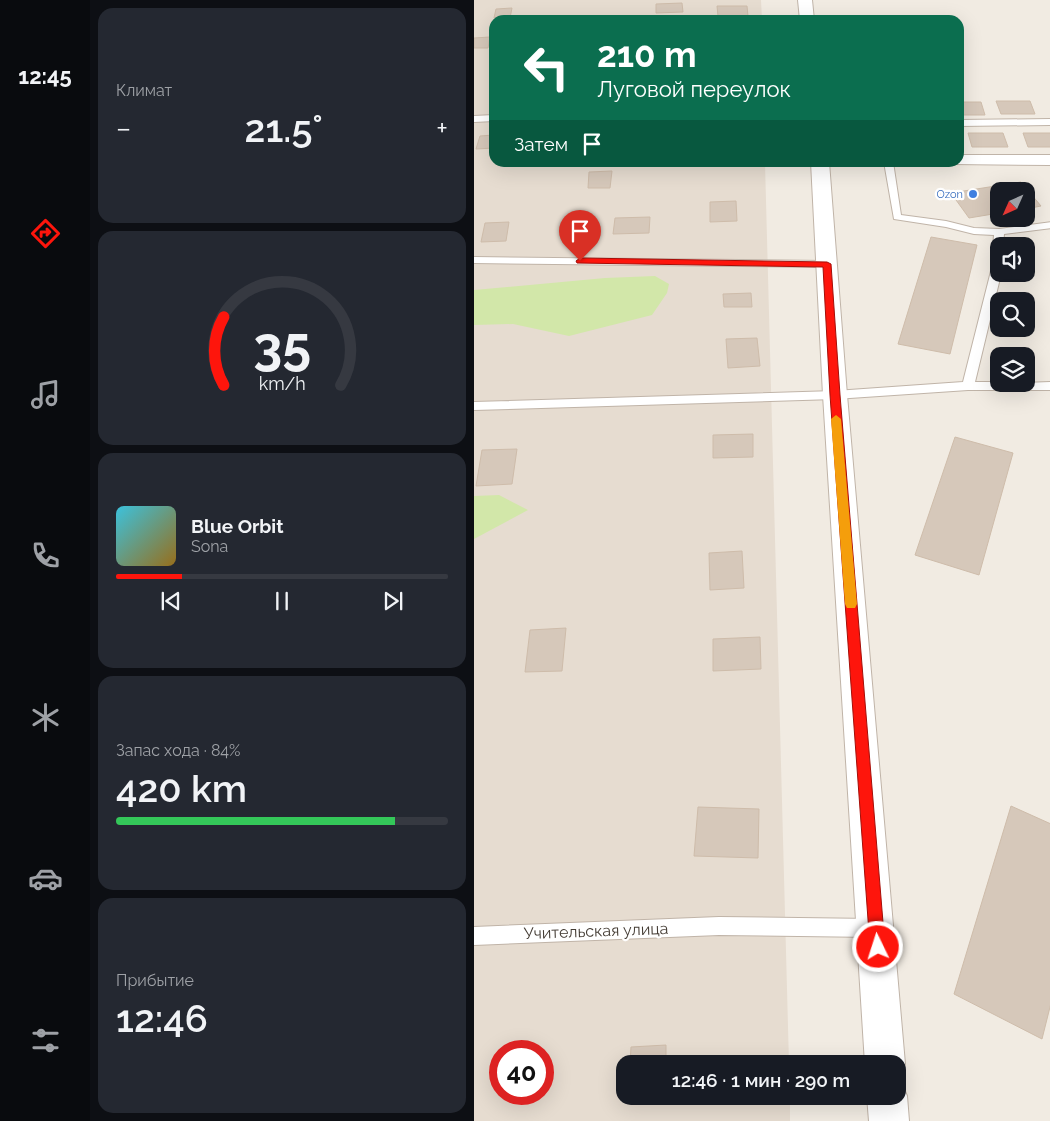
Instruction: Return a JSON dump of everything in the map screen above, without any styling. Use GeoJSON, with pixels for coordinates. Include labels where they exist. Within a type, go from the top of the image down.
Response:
{"type":"FeatureCollection","features":[{"type":"Feature","properties":{"kind":"street"},"geometry":{"type":"LineString","coordinates":[[805,0],[806,15]]}},
{"type":"Feature","properties":{"kind":"street"},"geometry":{"type":"LineString","coordinates":[[964,160],[1050,160]]}},
{"type":"Feature","properties":{"kind":"street"},"geometry":{"type":"LineString","coordinates":[[820,167],[835,395],[884,1055]]}},
{"type":"Feature","properties":{"kind":"street"},"geometry":{"type":"LineString","coordinates":[[888,1105],[889,1121]]}},
{"type":"Feature","properties":{"kind":"lane"},"geometry":{"type":"LineString","coordinates":[[474,119],[489,118]]}},
{"type":"Feature","properties":{"kind":"lane"},"geometry":{"type":"LineString","coordinates":[[964,123],[1050,122]]}},
{"type":"Feature","properties":{"kind":"lane"},"geometry":{"type":"LineString","coordinates":[[889,167],[897,217],[946,224],[974,231],[999,232],[1050,225]]}},
{"type":"Feature","properties":{"kind":"lane"},"geometry":{"type":"LineString","coordinates":[[968,386],[996,272],[999,232]]}},
{"type":"Feature","properties":{"kind":"lane"},"geometry":{"type":"LineString","coordinates":[[474,260],[827,264]]}},
{"type":"Feature","properties":{"kind":"lane"},"geometry":{"type":"LineString","coordinates":[[474,406],[835,395],[968,386],[1050,386]]}},
{"type":"Feature","properties":{"kind":"lane","name":"Учительская улица"},"geometry":{"type":"LineString","coordinates":[[474,936],[719,926],[876,928]]}},
{"type":"Feature","properties":{"kind":"shaded area"},"geometry":{"type":"Polygon","coordinates":[[[474,0],[761,0],[762,15],[489,15],[489,167],[765,167],[789,1055],[616,1055],[616,1105],[790,1105],[790,1121],[474,1121],[474,0]]]}},
{"type":"Feature","properties":{"kind":"green space"},"geometry":{"type":"Polygon","coordinates":[[[655,276],[669,284],[667,293],[652,315],[569,336],[513,324],[474,325],[474,290],[605,278],[655,276]]]}},
{"type":"Feature","properties":{"kind":"green space"},"geometry":{"type":"Polygon","coordinates":[[[499,495],[528,510],[474,539],[474,496],[499,495]]]}},
{"type":"Feature","properties":{"kind":"building"},"geometry":{"type":"Polygon","coordinates":[[[682,3],[683,12],[656,13],[656,4],[682,3]]]}},
{"type":"Feature","properties":{"kind":"building"},"geometry":{"type":"Polygon","coordinates":[[[717,6],[747,6],[748,15],[718,15],[717,6]]]}},
{"type":"Feature","properties":{"kind":"building"},"geometry":{"type":"Polygon","coordinates":[[[512,8],[511,15],[495,15],[496,9],[512,8]]]}},
{"type":"Feature","properties":{"kind":"building"},"geometry":{"type":"Polygon","coordinates":[[[489,37],[488,48],[474,48],[474,38],[489,37]]]}},
{"type":"Feature","properties":{"kind":"building"},"geometry":{"type":"Polygon","coordinates":[[[996,101],[1030,101],[1035,114],[1001,114],[996,101]]]}},
{"type":"Feature","properties":{"kind":"building"},"geometry":{"type":"Polygon","coordinates":[[[964,102],[981,102],[985,115],[964,115],[964,102]]]}},
{"type":"Feature","properties":{"kind":"building"},"geometry":{"type":"Polygon","coordinates":[[[968,133],[1003,133],[1008,147],[972,147],[968,133]]]}},
{"type":"Feature","properties":{"kind":"building"},"geometry":{"type":"Polygon","coordinates":[[[1023,133],[1051,133],[1051,147],[1028,147],[1023,133]]]}},
{"type":"Feature","properties":{"kind":"building"},"geometry":{"type":"Polygon","coordinates":[[[489,135],[489,148],[476,149],[480,136],[489,135]]]}},
{"type":"Feature","properties":{"kind":"building"},"geometry":{"type":"Polygon","coordinates":[[[612,171],[610,188],[588,188],[589,172],[612,171]]]}},
{"type":"Feature","properties":{"kind":"building"},"geometry":{"type":"Polygon","coordinates":[[[990,187],[990,214],[969,218],[951,193],[990,187]]]}},
{"type":"Feature","properties":{"kind":"building"},"geometry":{"type":"Polygon","coordinates":[[[1035,199],[1041,206],[1035,207],[1035,199]]]}},
{"type":"Feature","properties":{"kind":"building"},"geometry":{"type":"Polygon","coordinates":[[[736,201],[737,221],[710,222],[710,202],[736,201]]]}},
{"type":"Feature","properties":{"kind":"building"},"geometry":{"type":"Polygon","coordinates":[[[650,217],[649,233],[613,234],[615,218],[650,217]]]}},
{"type":"Feature","properties":{"kind":"building"},"geometry":{"type":"Polygon","coordinates":[[[509,222],[506,241],[481,242],[485,223],[509,222]]]}},
{"type":"Feature","properties":{"kind":"building"},"geometry":{"type":"Polygon","coordinates":[[[931,237],[977,245],[950,354],[898,344],[931,237]]]}},
{"type":"Feature","properties":{"kind":"building"},"geometry":{"type":"Polygon","coordinates":[[[751,293],[752,307],[724,307],[723,294],[751,293]]]}},
{"type":"Feature","properties":{"kind":"building"},"geometry":{"type":"Polygon","coordinates":[[[757,338],[760,366],[728,368],[726,339],[757,338]]]}},
{"type":"Feature","properties":{"kind":"building"},"geometry":{"type":"Polygon","coordinates":[[[753,434],[753,457],[713,458],[713,435],[753,434]]]}},
{"type":"Feature","properties":{"kind":"building"},"geometry":{"type":"Polygon","coordinates":[[[955,437],[1013,453],[979,575],[915,555],[955,437]]]}},
{"type":"Feature","properties":{"kind":"building"},"geometry":{"type":"Polygon","coordinates":[[[517,449],[512,484],[476,486],[482,450],[517,449]]]}},
{"type":"Feature","properties":{"kind":"building"},"geometry":{"type":"Polygon","coordinates":[[[742,551],[744,588],[710,590],[709,553],[742,551]]]}},
{"type":"Feature","properties":{"kind":"building"},"geometry":{"type":"Polygon","coordinates":[[[566,628],[562,671],[525,672],[530,630],[566,628]]]}},
{"type":"Feature","properties":{"kind":"building"},"geometry":{"type":"Polygon","coordinates":[[[760,637],[761,669],[713,671],[713,639],[760,637]]]}},
{"type":"Feature","properties":{"kind":"building"},"geometry":{"type":"Polygon","coordinates":[[[1011,806],[1051,824],[1051,1003],[1042,1039],[954,994],[1011,806]]]}},
{"type":"Feature","properties":{"kind":"building"},"geometry":{"type":"Polygon","coordinates":[[[698,807],[759,809],[758,858],[694,856],[698,807]]]}},
{"type":"Feature","properties":{"kind":"building"},"geometry":{"type":"Polygon","coordinates":[[[666,1045],[666,1055],[631,1055],[631,1047],[666,1045]]]}},
{"type":"Feature","properties":{"kind":"slow traffic"},"geometry":{"type":"LineString","coordinates":[[836,419],[851,604]]}},
{"type":"Feature","properties":{"kind":"place","name":"Ozon"},"geometry":{"type":"Point","coordinates":[973,194]}},
{"type":"Feature","properties":{"kind":"route"},"geometry":{"type":"LineString","coordinates":[[580,261],[827,264],[835,395],[878,947]]}}]}
